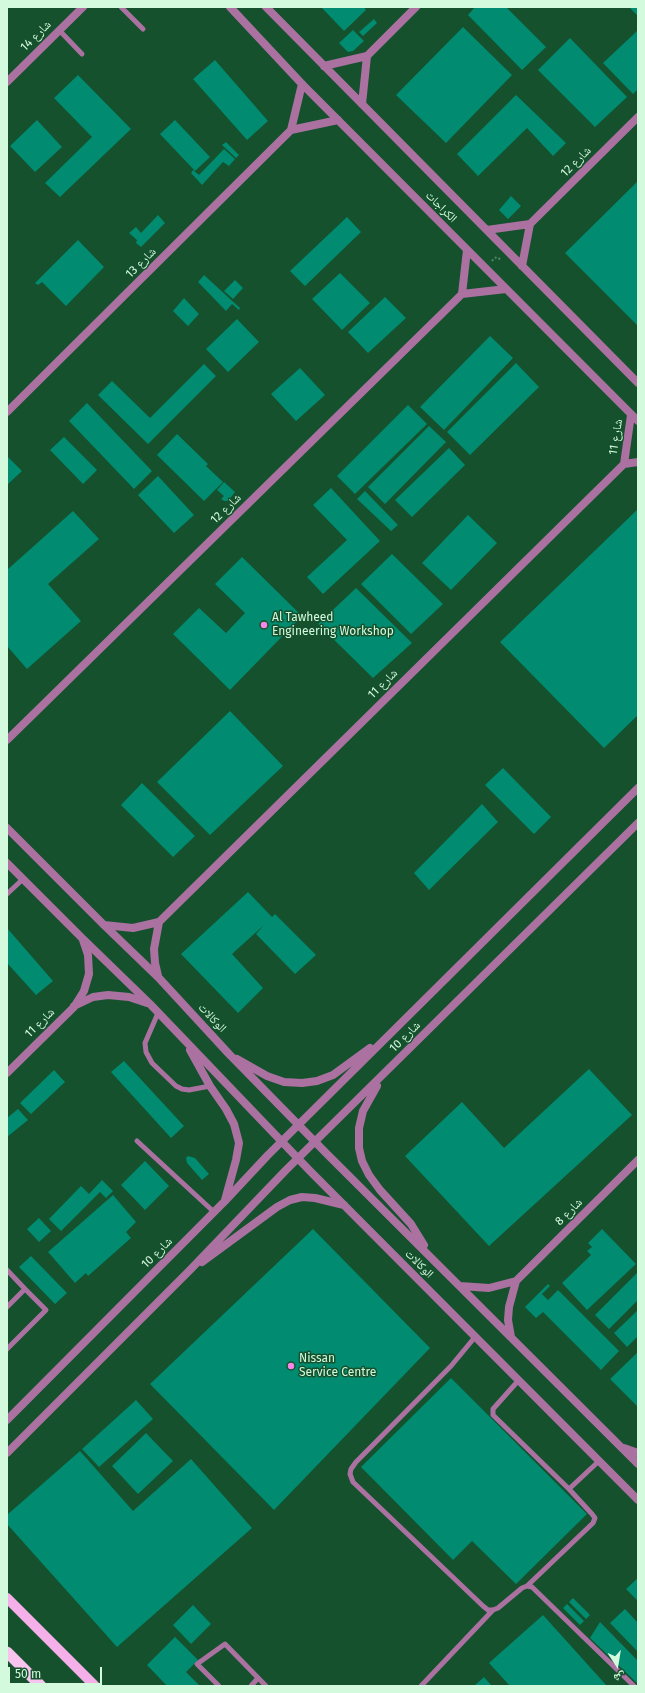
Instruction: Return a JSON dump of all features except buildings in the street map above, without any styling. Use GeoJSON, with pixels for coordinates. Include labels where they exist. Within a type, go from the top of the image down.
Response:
{"type":"FeatureCollection","features":[{"type":"Feature","properties":{"kind":"highway"},"geometry":{"type":"LineString","coordinates":[[7,1652],[41,1686]]}},
{"type":"Feature","properties":{"kind":"main road"},"geometry":{"type":"LineString","coordinates":[[7,1598],[95,1686]]}},
{"type":"Feature","properties":{"kind":"main road"},"geometry":{"type":"LineString","coordinates":[[7,1604],[30,1621]]}},
{"type":"Feature","properties":{"kind":"street","name":"الكراجات"},"geometry":{"type":"LineString","coordinates":[[230,7],[302,84],[638,422]]}},
{"type":"Feature","properties":{"kind":"street","name":"الكراجات"},"geometry":{"type":"LineString","coordinates":[[266,7],[638,383]]}},
{"type":"Feature","properties":{"kind":"street"},"geometry":{"type":"LineString","coordinates":[[324,66],[367,56],[416,7]]}},
{"type":"Feature","properties":{"kind":"street","name":"شارع 14"},"geometry":{"type":"LineString","coordinates":[[7,82],[81,8]]}},
{"type":"Feature","properties":{"kind":"street"},"geometry":{"type":"LineString","coordinates":[[362,104],[367,56]]}},
{"type":"Feature","properties":{"kind":"street"},"geometry":{"type":"LineString","coordinates":[[302,84],[291,130],[338,120]]}},
{"type":"Feature","properties":{"kind":"street","name":"شارع 12"},"geometry":{"type":"LineString","coordinates":[[530,224],[638,117]]}},
{"type":"Feature","properties":{"kind":"street","name":"شارع 13"},"geometry":{"type":"LineString","coordinates":[[7,412],[291,130]]}},
{"type":"Feature","properties":{"kind":"street"},"geometry":{"type":"LineString","coordinates":[[487,230],[530,224],[522,266]]}},
{"type":"Feature","properties":{"kind":"street"},"geometry":{"type":"LineString","coordinates":[[466,250],[462,294],[506,289]]}},
{"type":"Feature","properties":{"kind":"street","name":"شارع 12"},"geometry":{"type":"LineString","coordinates":[[7,740],[462,294]]}},
{"type":"Feature","properties":{"kind":"street","name":"شارع 11"},"geometry":{"type":"LineString","coordinates":[[624,464],[631,415]]}},
{"type":"Feature","properties":{"kind":"street","name":"شارع 11"},"geometry":{"type":"LineString","coordinates":[[159,922],[624,464],[638,462]]}},
{"type":"Feature","properties":{"kind":"street","name":"شارع 10"},"geometry":{"type":"LineString","coordinates":[[7,1420],[224,1202],[282,1141],[638,788]]}},
{"type":"Feature","properties":{"kind":"street","name":"شارع 10"},"geometry":{"type":"LineString","coordinates":[[7,1453],[190,1270],[298,1159],[638,823]]}},
{"type":"Feature","properties":{"kind":"street","name":"الوكالات"},"geometry":{"type":"LineString","coordinates":[[7,828],[158,977],[228,1054],[298,1126],[511,1336],[638,1464]]}},
{"type":"Feature","properties":{"kind":"street","name":"الوكالات"},"geometry":{"type":"LineString","coordinates":[[7,863],[150,1004],[298,1159],[638,1500]]}},
{"type":"Feature","properties":{"kind":"street"},"geometry":{"type":"LineString","coordinates":[[104,925],[133,928],[159,922],[154,949],[158,977]]}},
{"type":"Feature","properties":{"kind":"street","name":"شارع 11"},"geometry":{"type":"LineString","coordinates":[[7,1073],[74,1007],[84,991],[88,974],[88,955],[83,939]]}},
{"type":"Feature","properties":{"kind":"street","name":"شارع 11"},"geometry":{"type":"LineString","coordinates":[[74,1007],[93,997],[108,995],[129,997],[150,1004]]}},
{"type":"Feature","properties":{"kind":"street","name":"شارع 10"},"geometry":{"type":"LineString","coordinates":[[228,1054],[267,1076],[284,1082],[302,1083],[317,1081],[333,1075],[390,1033]]}},
{"type":"Feature","properties":{"kind":"street","name":"الوكالات"},"geometry":{"type":"LineString","coordinates":[[186,1043],[210,1086],[226,1109],[234,1124],[238,1143],[233,1173],[224,1202]]}},
{"type":"Feature","properties":{"kind":"street","name":"الوكالات"},"geometry":{"type":"LineString","coordinates":[[384,1075],[363,1111],[359,1128],[358,1148],[362,1161],[369,1175],[380,1190],[411,1224],[432,1258]]}},
{"type":"Feature","properties":{"kind":"street","name":"شارع 8"},"geometry":{"type":"LineString","coordinates":[[511,1336],[508,1320],[509,1307],[516,1282],[638,1160]]}},
{"type":"Feature","properties":{"kind":"street","name":"شارع 10"},"geometry":{"type":"LineString","coordinates":[[190,1270],[277,1207],[290,1200],[302,1197],[315,1198],[345,1205]]}},
{"type":"Feature","properties":{"kind":"street"},"geometry":{"type":"LineString","coordinates":[[460,1286],[489,1288],[516,1282]]}},
{"type":"Feature","properties":{"kind":"street"},"geometry":{"type":"LineString","coordinates":[[621,1447],[638,1453]]}},
{"type":"Feature","properties":{"kind":"lane"},"geometry":{"type":"LineString","coordinates":[[121,7],[142,28]]}},
{"type":"Feature","properties":{"kind":"lane"},"geometry":{"type":"LineString","coordinates":[[59,30],[82,54]]}},
{"type":"Feature","properties":{"kind":"lane"},"geometry":{"type":"LineString","coordinates":[[7,894],[23,878]]}},
{"type":"Feature","properties":{"kind":"lane"},"geometry":{"type":"LineString","coordinates":[[158,1013],[145,1043],[146,1052],[152,1063],[176,1086],[182,1089],[189,1090],[210,1086]]}},
{"type":"Feature","properties":{"kind":"lane"},"geometry":{"type":"LineString","coordinates":[[136,1141],[214,1212]]}},
{"type":"Feature","properties":{"kind":"lane"},"geometry":{"type":"LineString","coordinates":[[7,1270],[46,1310],[7,1349]]}},
{"type":"Feature","properties":{"kind":"lane"},"geometry":{"type":"LineString","coordinates":[[7,1307],[26,1289]]}},
{"type":"Feature","properties":{"kind":"lane"},"geometry":{"type":"LineString","coordinates":[[475,1337],[451,1366],[356,1462],[351,1469],[350,1474],[353,1482],[483,1606],[488,1610],[493,1610]]}},
{"type":"Feature","properties":{"kind":"lane"},"geometry":{"type":"LineString","coordinates":[[421,1686],[493,1610],[527,1586],[594,1521],[592,1514],[569,1489],[492,1413],[492,1409],[496,1404],[518,1381]]}},
{"type":"Feature","properties":{"kind":"lane"},"geometry":{"type":"LineString","coordinates":[[569,1489],[599,1461]]}},
{"type":"Feature","properties":{"kind":"lane"},"geometry":{"type":"LineString","coordinates":[[527,1586],[536,1589],[634,1686]]}},
{"type":"Feature","properties":{"kind":"lane"},"geometry":{"type":"LineString","coordinates":[[219,1686],[198,1664],[225,1644],[266,1686]]}},
{"type":"Feature","properties":{"kind":"lane"},"geometry":{"type":"LineString","coordinates":[[251,1686],[258,1678]]}},
{"type":"Feature","properties":{"kind":"path"},"geometry":{"type":"LineString","coordinates":[[484,268],[495,257],[498,260],[507,250]]}},
{"type":"Feature","properties":{"kind":"place","name":"Al Tawheed Engineering Workshop"},"geometry":{"type":"Point","coordinates":[264,625]}},
{"type":"Feature","properties":{"kind":"place","name":"Nissan Service Centre"},"geometry":{"type":"Point","coordinates":[291,1366]}}]}
